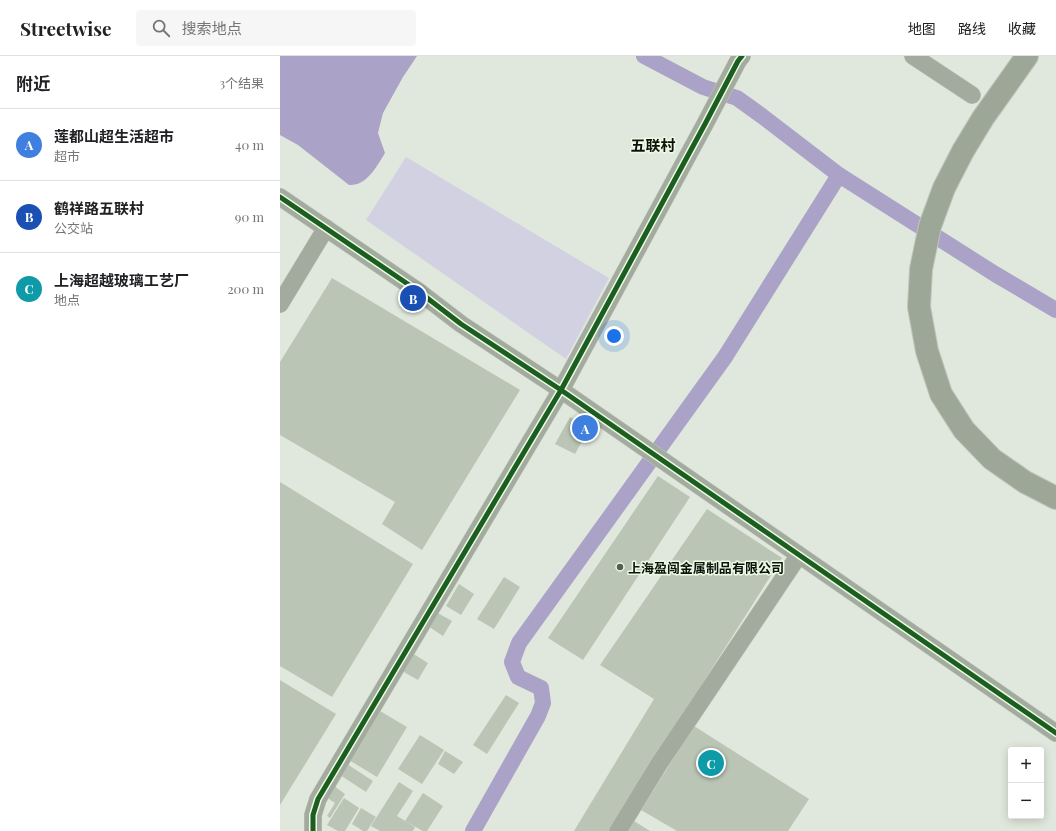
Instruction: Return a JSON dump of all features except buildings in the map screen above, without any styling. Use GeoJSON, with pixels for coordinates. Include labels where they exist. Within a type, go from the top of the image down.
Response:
{"type":"FeatureCollection","features":[{"type":"Feature","properties":{"kind":"highway"},"geometry":{"type":"LineString","coordinates":[[1027,56],[983,118],[944,188],[930,226],[928,270],[931,308],[937,348],[952,388],[974,422],[1002,449],[1033,471],[1056,483]]}},
{"type":"Feature","properties":{"kind":"highway"},"geometry":{"type":"LineString","coordinates":[[1041,56],[992,126],[954,192],[928,270],[919,307],[927,351],[941,394],[964,430],[992,459],[1025,482],[1056,498]]}},
{"type":"Feature","properties":{"kind":"street"},"geometry":{"type":"LineString","coordinates":[[312,831],[313,815],[318,799],[561,390],[742,56]]}},
{"type":"Feature","properties":{"kind":"street"},"geometry":{"type":"LineString","coordinates":[[913,56],[972,95]]}},
{"type":"Feature","properties":{"kind":"street"},"geometry":{"type":"LineString","coordinates":[[280,196],[418,291],[461,324],[561,390],[1056,733]]}},
{"type":"Feature","properties":{"kind":"street"},"geometry":{"type":"LineString","coordinates":[[280,304],[326,228]]}},
{"type":"Feature","properties":{"kind":"street"},"geometry":{"type":"LineString","coordinates":[[618,831],[659,764],[799,555]]}},
{"type":"Feature","properties":{"kind":"shaded area"},"geometry":{"type":"Polygon","coordinates":[[[280,56],[417,56],[403,77],[383,113],[378,133],[385,153],[379,164],[366,179],[349,185],[298,145],[280,135],[280,56]]]}},
{"type":"Feature","properties":{"kind":"shaded area"},"geometry":{"type":"Polygon","coordinates":[[[406,157],[609,278],[566,359],[366,220],[406,157]]]}},
{"type":"Feature","properties":{"kind":"waterway"},"geometry":{"type":"LineString","coordinates":[[644,56],[703,87],[737,98],[839,175],[995,274],[1056,310]]}},
{"type":"Feature","properties":{"kind":"waterway"},"geometry":{"type":"LineString","coordinates":[[473,831],[538,716],[543,703],[541,688],[518,677],[512,662],[519,643],[725,357],[839,175]]}},
{"type":"Feature","properties":{"kind":"cycle path"},"geometry":{"type":"LineString","coordinates":[[313,831],[313,815],[318,799],[561,390],[742,56]]}},
{"type":"Feature","properties":{"kind":"cycle path"},"geometry":{"type":"LineString","coordinates":[[280,197],[418,291],[461,324],[561,390],[1056,733]]}},
{"type":"Feature","properties":{"kind":"place","name":"鹤祥路五联村"},"geometry":{"type":"Point","coordinates":[413,298]}},
{"type":"Feature","properties":{"kind":"place","name":"莲都山超生活超市"},"geometry":{"type":"Point","coordinates":[585,428]}},
{"type":"Feature","properties":{"kind":"place","name":"上海盈闯金属制品有限公司"},"geometry":{"type":"Point","coordinates":[620,567]}},
{"type":"Feature","properties":{"kind":"place","name":"上海超越玻璃工艺厂"},"geometry":{"type":"Point","coordinates":[711,763]}},
{"type":"Feature","properties":{"kind":"district","name":"五联村"},"geometry":{"type":"Point","coordinates":[653,145]}}]}
